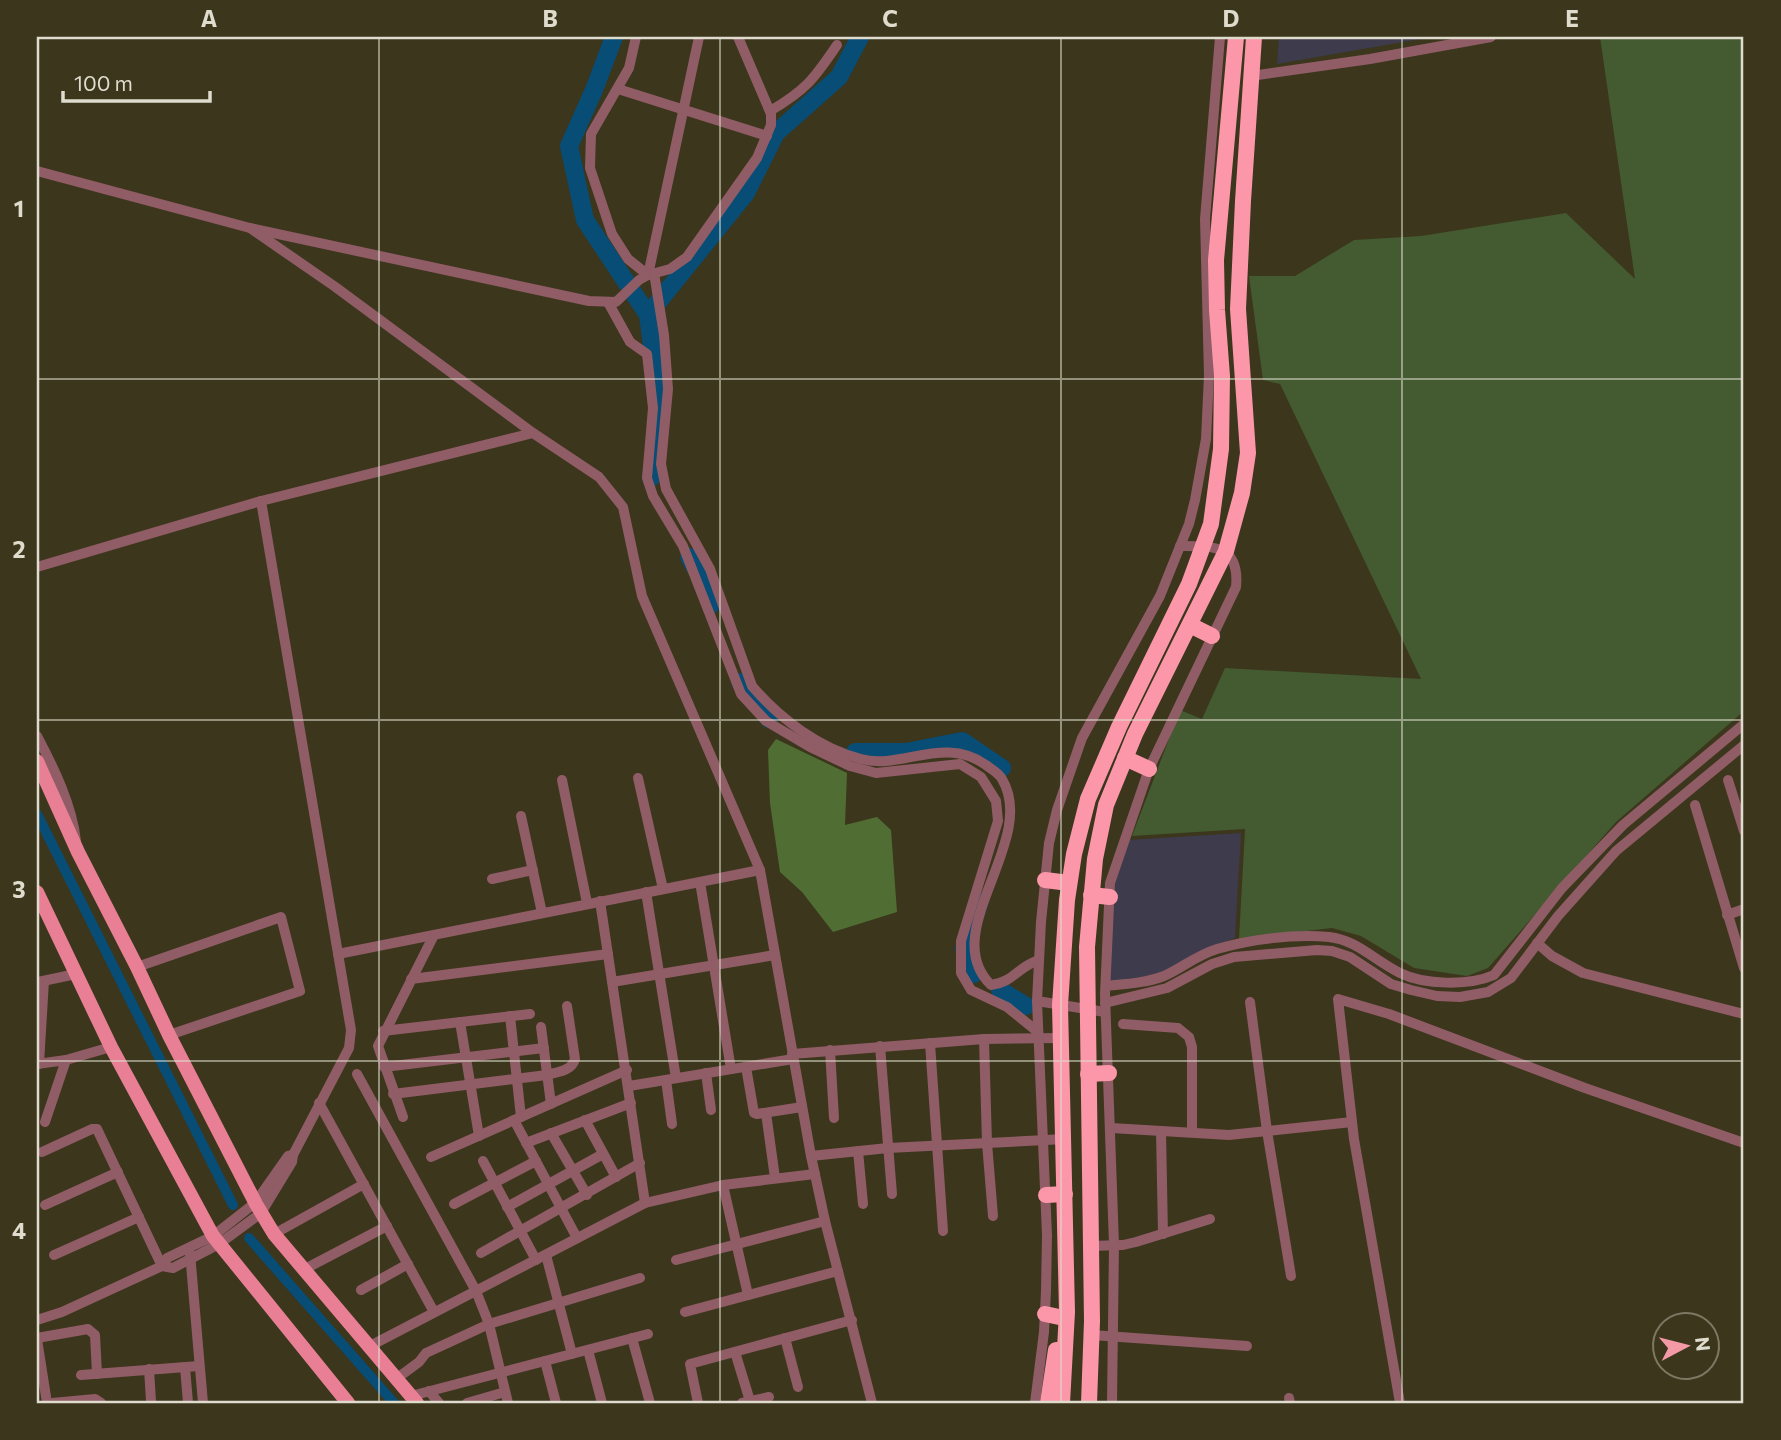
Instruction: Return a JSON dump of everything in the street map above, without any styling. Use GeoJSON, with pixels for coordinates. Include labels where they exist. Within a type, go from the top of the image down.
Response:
{"type":"FeatureCollection","features":[{"type":"Feature","properties":{"kind":"highway"},"geometry":{"type":"LineString","coordinates":[[1062,1398],[1066,1315],[1065,1139],[1060,1005],[1069,883],[1088,799],[1119,727],[1189,584],[1211,524],[1221,449],[1222,376],[1216,260],[1236,37]]}},
{"type":"Feature","properties":{"kind":"highway"},"geometry":{"type":"LineString","coordinates":[[1093,1401],[1090,1377],[1092,1335],[1086,1009],[1087,947],[1095,859],[1106,805],[1125,758],[1226,551],[1242,493],[1248,453],[1238,309],[1242,201],[1254,37]]}},
{"type":"Feature","properties":{"kind":"highway"},"geometry":{"type":"LineString","coordinates":[[1189,625],[1212,636]]}},
{"type":"Feature","properties":{"kind":"highway"},"geometry":{"type":"LineString","coordinates":[[1125,758],[1149,769]]}},
{"type":"Feature","properties":{"kind":"highway"},"geometry":{"type":"LineString","coordinates":[[1045,880],[1069,883]]}},
{"type":"Feature","properties":{"kind":"highway"},"geometry":{"type":"LineString","coordinates":[[1091,895],[1110,897]]}},
{"type":"Feature","properties":{"kind":"highway"},"geometry":{"type":"LineString","coordinates":[[1088,1074],[1109,1073]]}},
{"type":"Feature","properties":{"kind":"highway"},"geometry":{"type":"LineString","coordinates":[[1046,1195],[1065,1194]]}},
{"type":"Feature","properties":{"kind":"highway"},"geometry":{"type":"LineString","coordinates":[[1045,1314],[1066,1315]]}},
{"type":"Feature","properties":{"kind":"highway"},"geometry":{"type":"LineString","coordinates":[[1048,1403],[1059,1328],[1066,1315]]}},
{"type":"Feature","properties":{"kind":"main road"},"geometry":{"type":"LineString","coordinates":[[37,763],[78,852],[258,1208],[274,1234],[303,1270],[414,1400]]}},
{"type":"Feature","properties":{"kind":"main road"},"geometry":{"type":"LineString","coordinates":[[37,892],[111,1047],[216,1240],[348,1403]]}},
{"type":"Feature","properties":{"kind":"street"},"geometry":{"type":"LineString","coordinates":[[636,37],[629,68],[591,134],[590,169],[612,234],[628,259],[649,276]]}},
{"type":"Feature","properties":{"kind":"street"},"geometry":{"type":"LineString","coordinates":[[699,37],[649,276],[664,335],[668,389],[661,464],[666,489],[710,569],[752,686],[791,724],[821,742],[863,760],[887,760],[919,754],[953,752],[978,760],[1001,776],[1010,799],[1010,822],[977,927],[973,953],[980,975],[990,985],[1004,984],[1024,965],[1039,960]]}},
{"type":"Feature","properties":{"kind":"street"},"geometry":{"type":"LineString","coordinates":[[37,171],[250,228],[589,302],[612,303],[649,276],[670,270],[687,257],[757,158],[771,125],[770,111],[738,37]]}},
{"type":"Feature","properties":{"kind":"street"},"geometry":{"type":"LineString","coordinates":[[1035,1403],[1045,1314],[1047,1235],[1037,1001],[1049,844],[1057,810],[1083,738],[1160,596],[1195,500],[1206,439],[1209,376],[1205,219],[1220,37]]}},
{"type":"Feature","properties":{"kind":"street"},"geometry":{"type":"LineString","coordinates":[[1251,76],[1370,59],[1491,37]]}},
{"type":"Feature","properties":{"kind":"street"},"geometry":{"type":"LineString","coordinates":[[770,111],[797,96],[813,80],[837,45]]}},
{"type":"Feature","properties":{"kind":"street"},"geometry":{"type":"LineString","coordinates":[[618,89],[767,136]]}},
{"type":"Feature","properties":{"kind":"street"},"geometry":{"type":"LineString","coordinates":[[250,228],[334,286],[533,433],[599,477],[623,507],[642,596],[760,870],[811,1156],[872,1403]]}},
{"type":"Feature","properties":{"kind":"street"},"geometry":{"type":"LineString","coordinates":[[612,303],[630,342],[647,354],[653,408],[647,478],[653,496],[683,546],[741,694],[766,721],[810,747],[850,766],[876,773],[960,764],[981,777],[996,801],[998,821],[961,941],[961,973],[971,990],[1007,1007],[1039,1035]]}},
{"type":"Feature","properties":{"kind":"street"},"geometry":{"type":"LineString","coordinates":[[37,567],[261,500],[533,433]]}},
{"type":"Feature","properties":{"kind":"street"},"geometry":{"type":"LineString","coordinates":[[162,1266],[173,1268],[190,1260],[258,1208],[288,1156],[293,1155],[349,1048],[351,1039],[261,500]]}},
{"type":"Feature","properties":{"kind":"street"},"geometry":{"type":"LineString","coordinates":[[1112,1403],[1114,1245],[1105,1007],[1110,883],[1149,769],[1236,587],[1238,572],[1235,562],[1226,551],[1204,546],[1180,546]]}},
{"type":"Feature","properties":{"kind":"street"},"geometry":{"type":"LineString","coordinates":[[1106,986],[1164,976],[1198,956],[1232,945],[1309,937],[1330,937],[1352,942],[1401,974],[1462,983],[1483,980],[1494,975],[1562,888],[1623,825],[1744,724]]}},
{"type":"Feature","properties":{"kind":"street"},"geometry":{"type":"LineString","coordinates":[[37,736],[74,824],[78,852]]}},
{"type":"Feature","properties":{"kind":"street"},"geometry":{"type":"LineString","coordinates":[[1037,1001],[1086,1009],[1105,1007],[1167,988],[1212,964],[1234,957],[1317,950],[1332,951],[1350,957],[1391,984],[1437,996],[1488,992],[1511,978],[1558,916],[1616,851],[1744,745]]}},
{"type":"Feature","properties":{"kind":"street"},"geometry":{"type":"LineString","coordinates":[[638,778],[663,889]]}},
{"type":"Feature","properties":{"kind":"street"},"geometry":{"type":"LineString","coordinates":[[562,780],[587,903]]}},
{"type":"Feature","properties":{"kind":"street"},"geometry":{"type":"LineString","coordinates":[[1728,780],[1744,831]]}},
{"type":"Feature","properties":{"kind":"street"},"geometry":{"type":"LineString","coordinates":[[1695,805],[1744,968]]}},
{"type":"Feature","properties":{"kind":"street"},"geometry":{"type":"LineString","coordinates":[[522,816],[541,913]]}},
{"type":"Feature","properties":{"kind":"street"},"geometry":{"type":"LineString","coordinates":[[492,879],[533,870]]}},
{"type":"Feature","properties":{"kind":"street"},"geometry":{"type":"LineString","coordinates":[[338,954],[760,870]]}},
{"type":"Feature","properties":{"kind":"street"},"geometry":{"type":"LineString","coordinates":[[700,882],[731,1069]]}},
{"type":"Feature","properties":{"kind":"street"},"geometry":{"type":"LineString","coordinates":[[646,892],[660,974],[671,1079],[672,1124]]}},
{"type":"Feature","properties":{"kind":"street"},"geometry":{"type":"LineString","coordinates":[[600,901],[645,1203]]}},
{"type":"Feature","properties":{"kind":"street"},"geometry":{"type":"LineString","coordinates":[[1727,915],[1744,909]]}},
{"type":"Feature","properties":{"kind":"street"},"geometry":{"type":"LineString","coordinates":[[137,967],[281,917],[300,991],[169,1035]]}},
{"type":"Feature","properties":{"kind":"street"},"geometry":{"type":"LineString","coordinates":[[403,1117],[378,1046],[383,1031],[434,935]]}},
{"type":"Feature","properties":{"kind":"street"},"geometry":{"type":"LineString","coordinates":[[1537,943],[1552,956],[1583,973],[1744,1014]]}},
{"type":"Feature","properties":{"kind":"street"},"geometry":{"type":"LineString","coordinates":[[411,979],[608,954]]}},
{"type":"Feature","properties":{"kind":"street"},"geometry":{"type":"LineString","coordinates":[[612,982],[775,955]]}},
{"type":"Feature","properties":{"kind":"street"},"geometry":{"type":"LineString","coordinates":[[76,974],[40,982],[38,1064],[111,1047]]}},
{"type":"Feature","properties":{"kind":"street"},"geometry":{"type":"LineString","coordinates":[[1400,1403],[1352,1122],[1338,999],[1389,1014],[1585,1088],[1744,1143]]}},
{"type":"Feature","properties":{"kind":"street"},"geometry":{"type":"LineString","coordinates":[[1250,1002],[1266,1132],[1291,1276]]}},
{"type":"Feature","properties":{"kind":"street"},"geometry":{"type":"LineString","coordinates":[[393,1094],[547,1075],[574,1065],[568,1006]]}},
{"type":"Feature","properties":{"kind":"street"},"geometry":{"type":"LineString","coordinates":[[383,1031],[530,1014]]}},
{"type":"Feature","properties":{"kind":"street"},"geometry":{"type":"LineString","coordinates":[[510,1016],[517,1079],[517,1119],[526,1143],[577,1238]]}},
{"type":"Feature","properties":{"kind":"street"},"geometry":{"type":"LineString","coordinates":[[460,1022],[479,1136]]}},
{"type":"Feature","properties":{"kind":"street"},"geometry":{"type":"LineString","coordinates":[[1123,1024],[1178,1028],[1189,1037],[1192,1047],[1192,1132]]}},
{"type":"Feature","properties":{"kind":"street"},"geometry":{"type":"LineString","coordinates":[[541,1027],[551,1104]]}},
{"type":"Feature","properties":{"kind":"street"},"geometry":{"type":"LineString","coordinates":[[629,1086],[830,1050],[1039,1035],[1060,1038]]}},
{"type":"Feature","properties":{"kind":"street"},"geometry":{"type":"LineString","coordinates":[[984,1040],[987,1143],[993,1216]]}},
{"type":"Feature","properties":{"kind":"street"},"geometry":{"type":"LineString","coordinates":[[930,1043],[943,1231]]}},
{"type":"Feature","properties":{"kind":"street"},"geometry":{"type":"LineString","coordinates":[[880,1046],[892,1194]]}},
{"type":"Feature","properties":{"kind":"street"},"geometry":{"type":"LineString","coordinates":[[384,1067],[544,1048]]}},
{"type":"Feature","properties":{"kind":"street"},"geometry":{"type":"LineString","coordinates":[[830,1050],[834,1118]]}},
{"type":"Feature","properties":{"kind":"street"},"geometry":{"type":"LineString","coordinates":[[45,1122],[66,1059]]}},
{"type":"Feature","properties":{"kind":"street"},"geometry":{"type":"LineString","coordinates":[[746,1067],[754,1113],[802,1107]]}},
{"type":"Feature","properties":{"kind":"street"},"geometry":{"type":"LineString","coordinates":[[431,1157],[627,1070]]}},
{"type":"Feature","properties":{"kind":"street"},"geometry":{"type":"LineString","coordinates":[[706,1073],[711,1110]]}},
{"type":"Feature","properties":{"kind":"street"},"geometry":{"type":"LineString","coordinates":[[357,1074],[475,1292],[489,1324],[508,1403]]}},
{"type":"Feature","properties":{"kind":"street"},"geometry":{"type":"LineString","coordinates":[[319,1103],[434,1312]]}},
{"type":"Feature","properties":{"kind":"street"},"geometry":{"type":"LineString","coordinates":[[526,1143],[631,1103]]}},
{"type":"Feature","properties":{"kind":"street"},"geometry":{"type":"LineString","coordinates":[[766,1113],[775,1178]]}},
{"type":"Feature","properties":{"kind":"street"},"geometry":{"type":"LineString","coordinates":[[584,1120],[616,1177]]}},
{"type":"Feature","properties":{"kind":"street"},"geometry":{"type":"LineString","coordinates":[[1111,1128],[1229,1135],[1352,1122]]}},
{"type":"Feature","properties":{"kind":"street"},"geometry":{"type":"LineString","coordinates":[[42,1152],[97,1129],[162,1266]]}},
{"type":"Feature","properties":{"kind":"street"},"geometry":{"type":"LineString","coordinates":[[1161,1130],[1163,1234]]}},
{"type":"Feature","properties":{"kind":"street"},"geometry":{"type":"LineString","coordinates":[[551,1133],[587,1195]]}},
{"type":"Feature","properties":{"kind":"street"},"geometry":{"type":"LineString","coordinates":[[811,1156],[888,1148],[1065,1139]]}},
{"type":"Feature","properties":{"kind":"street"},"geometry":{"type":"LineString","coordinates":[[858,1151],[863,1204]]}},
{"type":"Feature","properties":{"kind":"street"},"geometry":{"type":"LineString","coordinates":[[508,1207],[603,1154]]}},
{"type":"Feature","properties":{"kind":"street"},"geometry":{"type":"LineString","coordinates":[[483,1161],[520,1231],[541,1257],[558,1302],[572,1354]]}},
{"type":"Feature","properties":{"kind":"street"},"geometry":{"type":"LineString","coordinates":[[454,1205],[536,1161]]}},
{"type":"Feature","properties":{"kind":"street"},"geometry":{"type":"LineString","coordinates":[[481,1253],[640,1163]]}},
{"type":"Feature","properties":{"kind":"street"},"geometry":{"type":"LineString","coordinates":[[45,1205],[118,1172]]}},
{"type":"Feature","properties":{"kind":"street"},"geometry":{"type":"LineString","coordinates":[[368,1347],[645,1203],[723,1185],[815,1174]]}},
{"type":"Feature","properties":{"kind":"street"},"geometry":{"type":"LineString","coordinates":[[274,1234],[363,1184]]}},
{"type":"Feature","properties":{"kind":"street"},"geometry":{"type":"LineString","coordinates":[[723,1185],[748,1296]]}},
{"type":"Feature","properties":{"kind":"street"},"geometry":{"type":"LineString","coordinates":[[54,1255],[139,1217]]}},
{"type":"Feature","properties":{"kind":"street"},"geometry":{"type":"LineString","coordinates":[[1090,1246],[1136,1242],[1210,1219]]}},
{"type":"Feature","properties":{"kind":"street"},"geometry":{"type":"LineString","coordinates":[[676,1260],[825,1221]]}},
{"type":"Feature","properties":{"kind":"street"},"geometry":{"type":"LineString","coordinates":[[303,1270],[387,1226]]}},
{"type":"Feature","properties":{"kind":"street"},"geometry":{"type":"LineString","coordinates":[[37,1320],[162,1266],[167,1258],[191,1247],[216,1240]]}},
{"type":"Feature","properties":{"kind":"street"},"geometry":{"type":"LineString","coordinates":[[191,1247],[203,1403]]}},
{"type":"Feature","properties":{"kind":"street"},"geometry":{"type":"LineString","coordinates":[[361,1290],[408,1264]]}},
{"type":"Feature","properties":{"kind":"street"},"geometry":{"type":"LineString","coordinates":[[685,1312],[838,1271]]}},
{"type":"Feature","properties":{"kind":"street"},"geometry":{"type":"LineString","coordinates":[[396,1379],[433,1349],[489,1324],[640,1278]]}},
{"type":"Feature","properties":{"kind":"street"},"geometry":{"type":"LineString","coordinates":[[49,1316],[53,1335]]}},
{"type":"Feature","properties":{"kind":"street"},"geometry":{"type":"LineString","coordinates":[[698,1403],[690,1364],[852,1320]]}},
{"type":"Feature","properties":{"kind":"street"},"geometry":{"type":"LineString","coordinates":[[97,1374],[95,1335],[92,1331],[88,1329],[37,1339],[49,1403],[95,1399],[101,1403]]}},
{"type":"Feature","properties":{"kind":"street"},"geometry":{"type":"LineString","coordinates":[[414,1400],[429,1391],[648,1334]]}},
{"type":"Feature","properties":{"kind":"street"},"geometry":{"type":"LineString","coordinates":[[1092,1335],[1248,1346]]}},
{"type":"Feature","properties":{"kind":"street"},"geometry":{"type":"LineString","coordinates":[[632,1338],[650,1403]]}},
{"type":"Feature","properties":{"kind":"street"},"geometry":{"type":"LineString","coordinates":[[785,1338],[798,1387]]}},
{"type":"Feature","properties":{"kind":"street"},"geometry":{"type":"LineString","coordinates":[[588,1350],[603,1403]]}},
{"type":"Feature","properties":{"kind":"street"},"geometry":{"type":"LineString","coordinates":[[735,1352],[746,1402],[769,1397]]}},
{"type":"Feature","properties":{"kind":"street"},"geometry":{"type":"LineString","coordinates":[[545,1361],[556,1403]]}},
{"type":"Feature","properties":{"kind":"street"},"geometry":{"type":"LineString","coordinates":[[80,1375],[199,1366]]}},
{"type":"Feature","properties":{"kind":"street"},"geometry":{"type":"LineString","coordinates":[[185,1367],[188,1403]]}},
{"type":"Feature","properties":{"kind":"street"},"geometry":{"type":"LineString","coordinates":[[149,1369],[151,1401]]}},
{"type":"Feature","properties":{"kind":"street"},"geometry":{"type":"LineString","coordinates":[[429,1391],[439,1403]]}},
{"type":"Feature","properties":{"kind":"street"},"geometry":{"type":"LineString","coordinates":[[467,1403],[505,1391]]}},
{"type":"Feature","properties":{"kind":"shaded area"},"geometry":{"type":"Polygon","coordinates":[[[1279,37],[1432,37],[1277,64],[1279,37]]]}},
{"type":"Feature","properties":{"kind":"shaded area"},"geometry":{"type":"Polygon","coordinates":[[[1241,833],[1235,938],[1163,973],[1110,983],[1113,884],[1128,840],[1241,833]]]}},
{"type":"Feature","properties":{"kind":"green space"},"geometry":{"type":"Polygon","coordinates":[[[1600,37],[1744,37],[1744,711],[1616,822],[1488,968],[1467,976],[1414,968],[1361,936],[1332,928],[1239,939],[1245,829],[1132,836],[1180,710],[1202,719],[1225,668],[1421,679],[1280,384],[1263,380],[1249,276],[1295,276],[1354,240],[1421,236],[1566,213],[1635,279],[1600,37]]]}},
{"type":"Feature","properties":{"kind":"green space"},"geometry":{"type":"Polygon","coordinates":[[[776,739],[847,773],[845,825],[877,817],[891,830],[897,912],[833,932],[802,892],[780,872],[770,803],[768,750],[776,739]]]}},
{"type":"Feature","properties":{"kind":"waterway"},"geometry":{"type":"LineString","coordinates":[[614,37],[569,146],[585,220],[648,315],[660,407],[651,478]]}},
{"type":"Feature","properties":{"kind":"waterway"},"geometry":{"type":"LineString","coordinates":[[650,312],[746,193],[776,133],[839,77],[860,37]]}},
{"type":"Feature","properties":{"kind":"waterway"},"geometry":{"type":"LineString","coordinates":[[689,557],[706,586],[711,605]]}},
{"type":"Feature","properties":{"kind":"waterway"},"geometry":{"type":"LineString","coordinates":[[740,682],[769,719]]}},
{"type":"Feature","properties":{"kind":"waterway"},"geometry":{"type":"LineString","coordinates":[[855,752],[906,752],[962,741],[1002,768]]}},
{"type":"Feature","properties":{"kind":"waterway"},"geometry":{"type":"LineString","coordinates":[[37,814],[233,1205]]}},
{"type":"Feature","properties":{"kind":"waterway"},"geometry":{"type":"LineString","coordinates":[[974,974],[964,949],[980,901]]}},
{"type":"Feature","properties":{"kind":"waterway"},"geometry":{"type":"LineString","coordinates":[[1000,990],[1026,1006]]}},
{"type":"Feature","properties":{"kind":"waterway"},"geometry":{"type":"LineString","coordinates":[[249,1238],[394,1403]]}}]}
